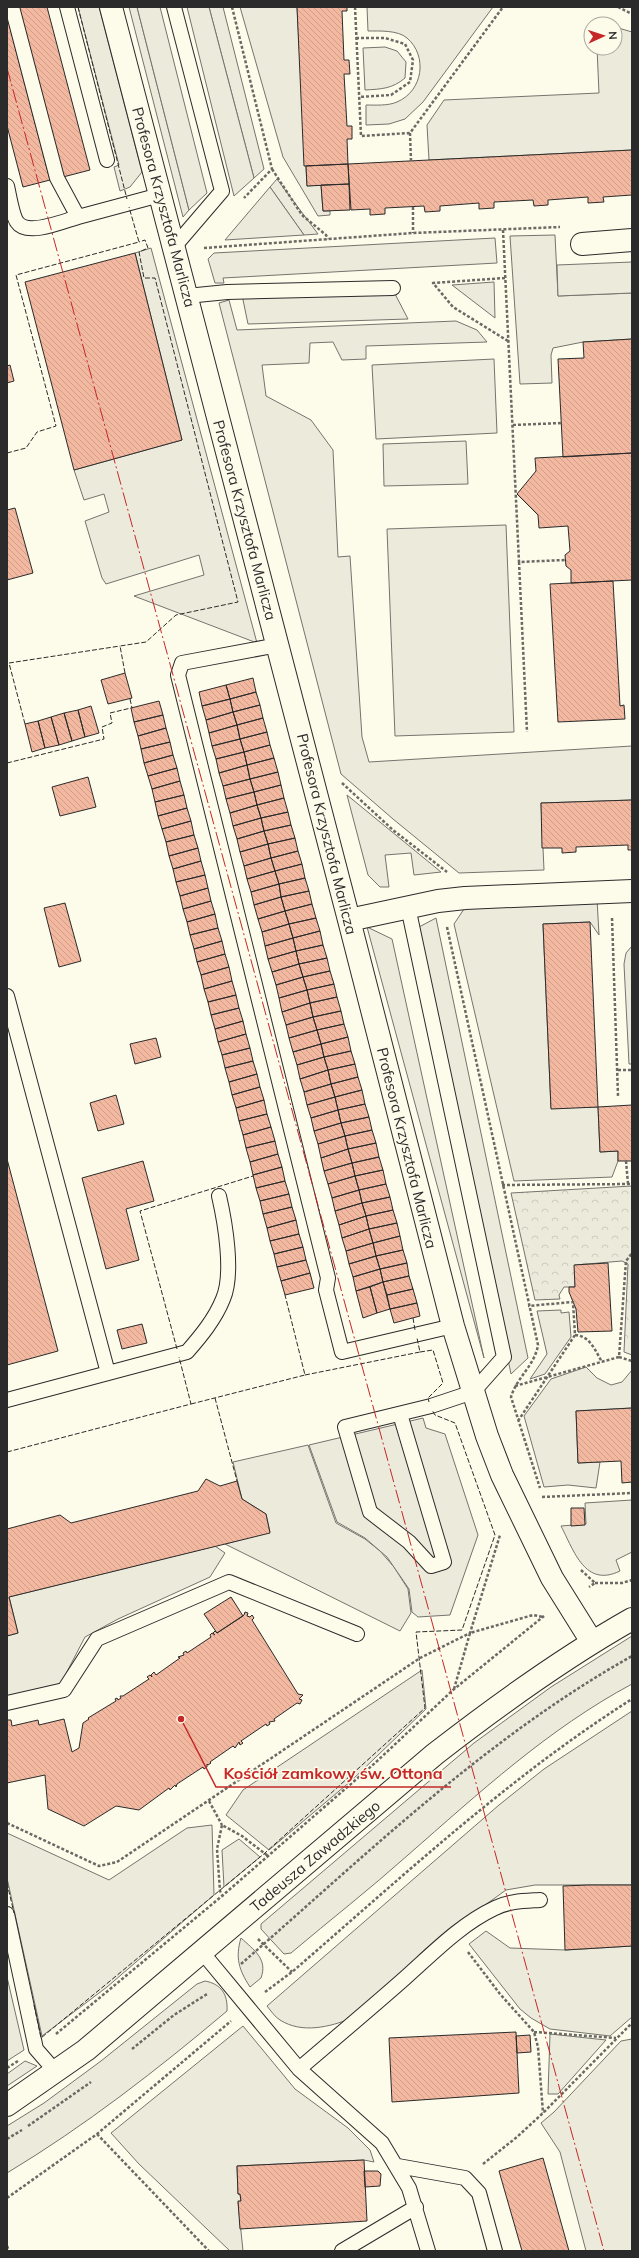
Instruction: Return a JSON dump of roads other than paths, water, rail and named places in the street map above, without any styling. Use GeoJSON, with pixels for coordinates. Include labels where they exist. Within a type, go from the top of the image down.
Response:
{"type":"FeatureCollection","features":[{"type":"Feature","properties":{"kind":"street","name":"Profesora Krzysztofa Marlicza"},"geometry":{"type":"LineString","coordinates":[[111,7],[278,645],[453,1326],[487,1436],[518,1510],[552,1578],[592,1642]]}},
{"type":"Feature","properties":{"kind":"street"},"geometry":{"type":"LineString","coordinates":[[582,244],[632,240]]}},
{"type":"Feature","properties":{"kind":"street"},"geometry":{"type":"LineString","coordinates":[[349,920],[408,907],[465,898],[622,891]]}},
{"type":"Feature","properties":{"kind":"street","name":"Tadeusza Zawadzkiego"},"geometry":{"type":"LineString","coordinates":[[7,2105],[56,2072],[202,1952],[435,1754],[507,1700],[592,1642],[632,1619]]}},
{"type":"Feature","properties":{"kind":"lane"},"geometry":{"type":"LineString","coordinates":[[12,7],[57,178],[78,217]]}},
{"type":"Feature","properties":{"kind":"lane"},"geometry":{"type":"LineString","coordinates":[[66,7],[107,160]]}},
{"type":"Feature","properties":{"kind":"lane"},"geometry":{"type":"LineString","coordinates":[[174,7],[222,191],[174,247]]}},
{"type":"Feature","properties":{"kind":"lane"},"geometry":{"type":"LineString","coordinates":[[7,186],[16,222],[25,228],[36,228],[160,195]]}},
{"type":"Feature","properties":{"kind":"lane"},"geometry":{"type":"LineString","coordinates":[[187,296],[227,292],[393,288]]}},
{"type":"Feature","properties":{"kind":"lane"},"geometry":{"type":"LineString","coordinates":[[278,645],[182,663],[178,675],[328,1278],[326,1290],[342,1352],[453,1326]]}},
{"type":"Feature","properties":{"kind":"lane"},"geometry":{"type":"LineString","coordinates":[[400,1414],[444,1562],[431,1566],[409,1542],[370,1512],[345,1427],[454,1400],[473,1392],[504,1358],[408,907]]}},
{"type":"Feature","properties":{"kind":"lane"},"geometry":{"type":"LineString","coordinates":[[7,996],[108,1373]]}},
{"type":"Feature","properties":{"kind":"lane"},"geometry":{"type":"LineString","coordinates":[[7,1400],[187,1352],[208,1329],[224,1298],[228,1268],[227,1245],[219,1196]]}},
{"type":"Feature","properties":{"kind":"lane"},"geometry":{"type":"LineString","coordinates":[[7,1703],[64,1690],[97,1639],[229,1582],[357,1634]]}},
{"type":"Feature","properties":{"kind":"lane"},"geometry":{"type":"LineString","coordinates":[[299,2069],[361,2017],[454,1934],[479,1916],[497,1907],[516,1902],[540,1900]]}},
{"type":"Feature","properties":{"kind":"lane"},"geometry":{"type":"LineString","coordinates":[[7,1914],[36,2049],[56,2072]]}},
{"type":"Feature","properties":{"kind":"lane"},"geometry":{"type":"LineString","coordinates":[[202,1952],[248,2005],[299,2069],[317,2087],[382,2143],[398,2166],[410,2188],[428,2251]]}},
{"type":"Feature","properties":{"kind":"lane"},"geometry":{"type":"LineString","coordinates":[[398,2166],[465,2178],[479,2193],[495,2251]]}},
{"type":"Feature","properties":{"kind":"lane"},"geometry":{"type":"LineString","coordinates":[[342,2251],[416,2207]]}},
{"type":"Feature","properties":{"kind":"place","name":"Kościół zamkowy św. Ottona"},"geometry":{"type":"Point","coordinates":[181,1719]}}]}
